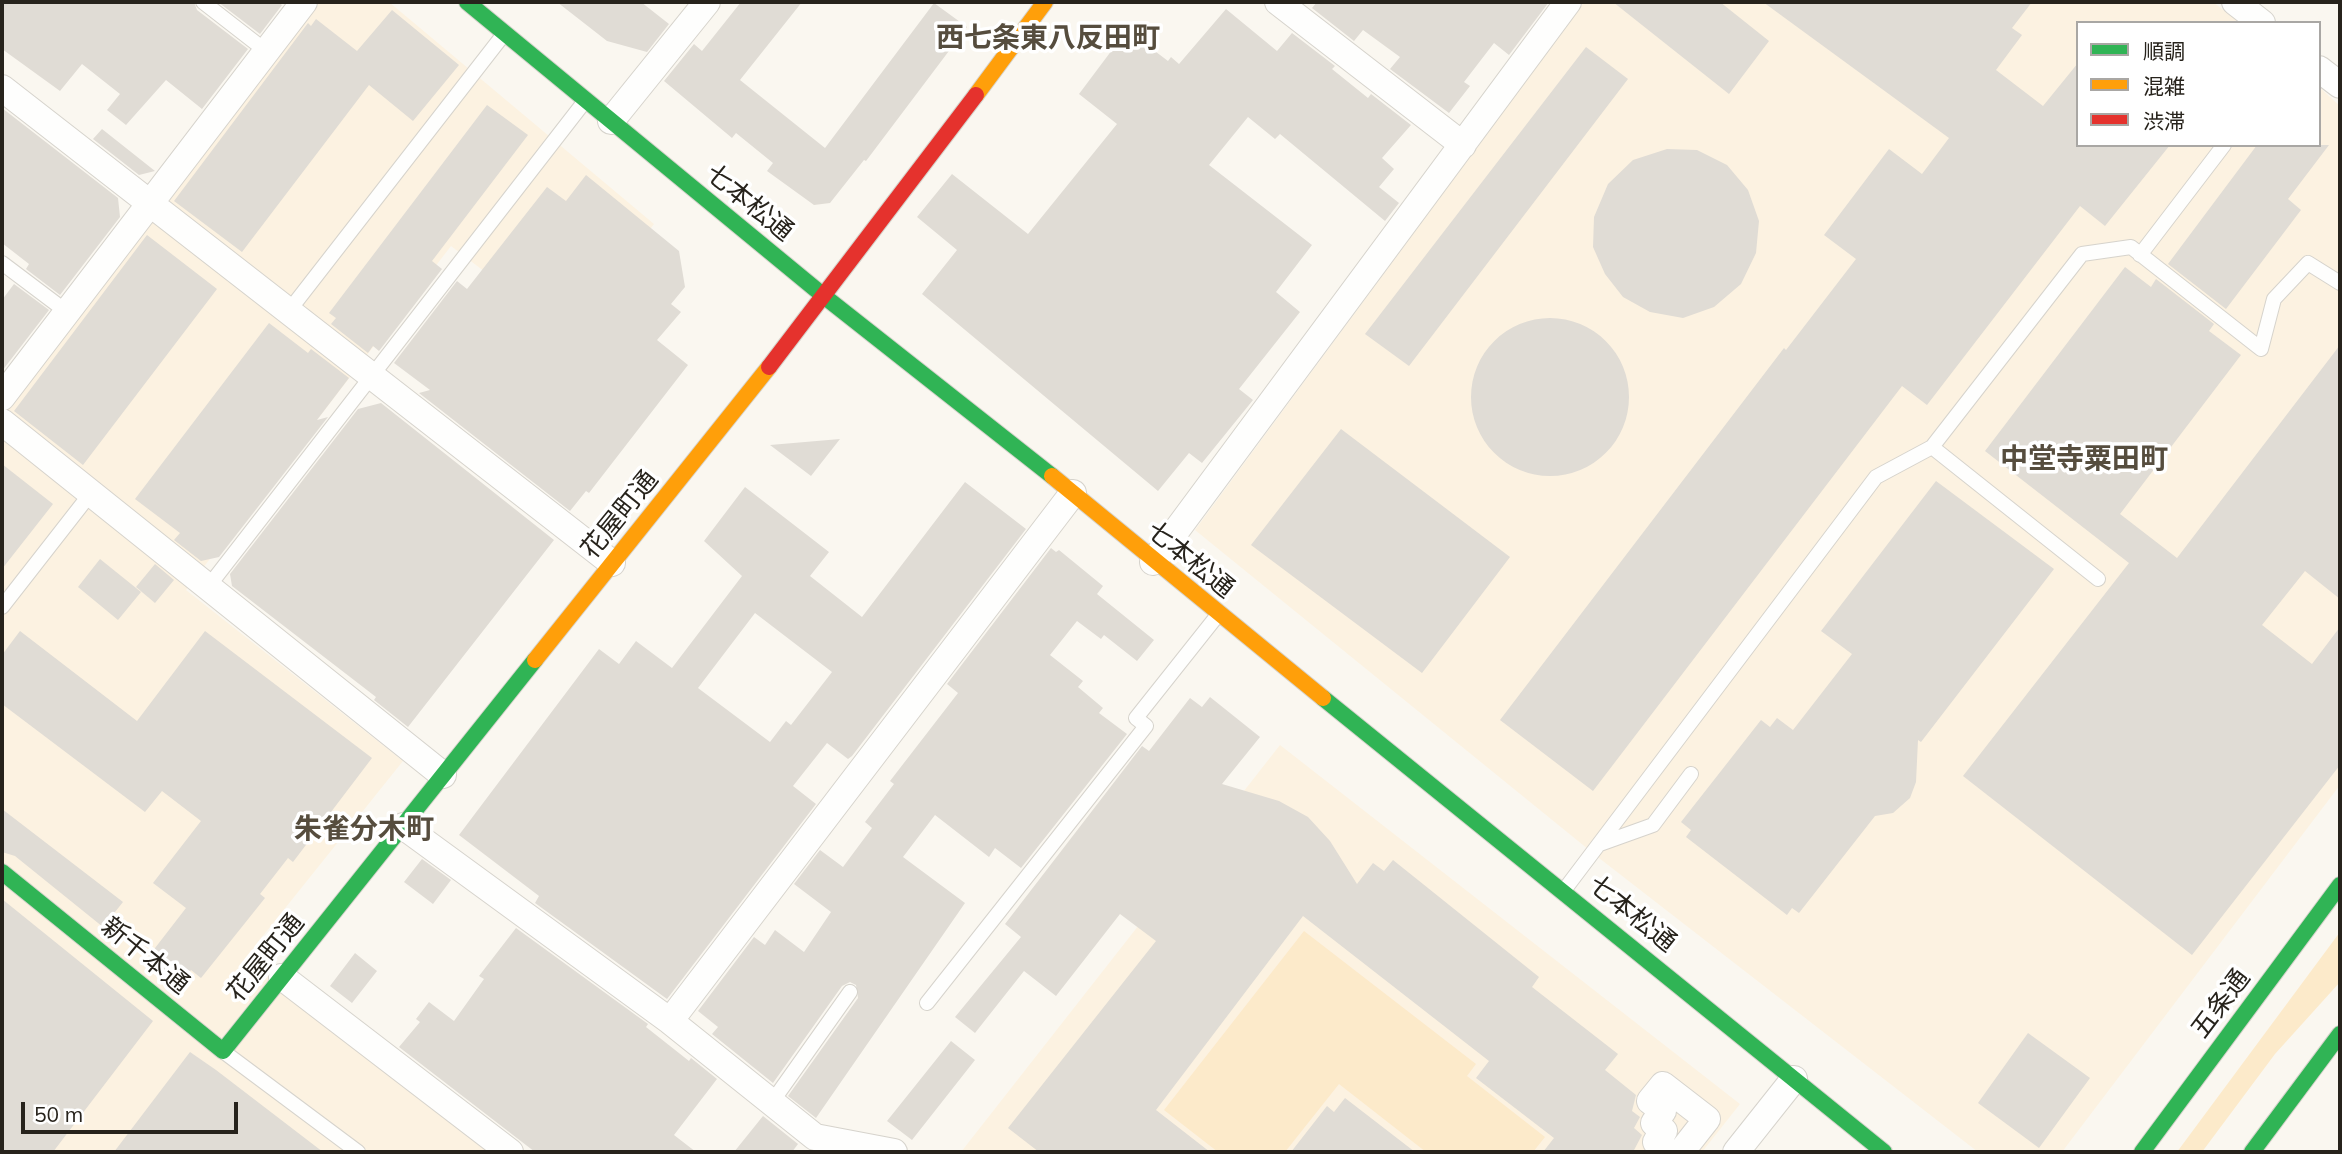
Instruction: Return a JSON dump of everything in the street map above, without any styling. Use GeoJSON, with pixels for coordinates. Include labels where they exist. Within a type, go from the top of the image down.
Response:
{"type":"FeatureCollection","features":[{"type":"Feature","properties":{"kind":"main road","name":"七本松通"},"geometry":{"type":"LineString","coordinates":[[467,2],[825,297],[1073,493],[1218,615],[1564,890],[1884,1152]]}},
{"type":"Feature","properties":{"kind":"main road","name":"花屋町通"},"geometry":{"type":"LineString","coordinates":[[223,1051],[825,297],[1045,2]]}},
{"type":"Feature","properties":{"kind":"main road","name":"新千本通"},"geometry":{"type":"LineString","coordinates":[[2,872],[223,1051]]}},
{"type":"Feature","properties":{"kind":"main road","name":"五条通"},"geometry":{"type":"LineString","coordinates":[[2142,1152],[2340,885]]}},
{"type":"Feature","properties":{"kind":"main road"},"geometry":{"type":"LineString","coordinates":[[2252,1152],[2340,1034]]}},
{"type":"Feature","properties":{"kind":"street"},"geometry":{"type":"LineString","coordinates":[[2,397],[304,2]]}},
{"type":"Feature","properties":{"kind":"street"},"geometry":{"type":"LineString","coordinates":[[611,121],[706,2]]}},
{"type":"Feature","properties":{"kind":"street"},"geometry":{"type":"LineString","coordinates":[[1278,2],[1463,145]]}},
{"type":"Feature","properties":{"kind":"street"},"geometry":{"type":"LineString","coordinates":[[1153,562],[1568,2]]}},
{"type":"Feature","properties":{"kind":"street"},"geometry":{"type":"LineString","coordinates":[[2235,2],[2259,21]]}},
{"type":"Feature","properties":{"kind":"street"},"geometry":{"type":"LineString","coordinates":[[2321,71],[2340,85]]}},
{"type":"Feature","properties":{"kind":"street"},"geometry":{"type":"LineString","coordinates":[[2,88],[612,564]]}},
{"type":"Feature","properties":{"kind":"street"},"geometry":{"type":"LineString","coordinates":[[2,422],[443,775]]}},
{"type":"Feature","properties":{"kind":"street"},"geometry":{"type":"LineString","coordinates":[[670,1021],[1073,493]]}},
{"type":"Feature","properties":{"kind":"street"},"geometry":{"type":"LineString","coordinates":[[403,825],[670,1021],[772,1102],[809,1144],[894,1152]]}},
{"type":"Feature","properties":{"kind":"street"},"geometry":{"type":"LineString","coordinates":[[282,977],[509,1152]]}},
{"type":"Feature","properties":{"kind":"street"},"geometry":{"type":"LineString","coordinates":[[1736,1152],[1794,1079]]}},
{"type":"Feature","properties":{"kind":"street"},"geometry":{"type":"LineString","coordinates":[[1665,1152],[1656,1142],[1664,1131],[1654,1123],[1663,1111],[1650,1101],[1663,1085],[1707,1119],[1681,1152]]}},
{"type":"Feature","properties":{"kind":"lane"},"geometry":{"type":"LineString","coordinates":[[203,2],[266,51]]}},
{"type":"Feature","properties":{"kind":"lane"},"geometry":{"type":"LineString","coordinates":[[288,312],[505,33]]}},
{"type":"Feature","properties":{"kind":"lane"},"geometry":{"type":"LineString","coordinates":[[208,587],[586,100]]}},
{"type":"Feature","properties":{"kind":"lane"},"geometry":{"type":"LineString","coordinates":[[2140,255],[2222,147]]}},
{"type":"Feature","properties":{"kind":"lane"},"geometry":{"type":"LineString","coordinates":[[1564,890],[1875,477],[1932,447],[2082,254],[2130,247],[2261,349],[2274,299],[2308,263],[2340,283]]}},
{"type":"Feature","properties":{"kind":"lane"},"geometry":{"type":"LineString","coordinates":[[2,263],[67,312]]}},
{"type":"Feature","properties":{"kind":"lane"},"geometry":{"type":"LineString","coordinates":[[1932,447],[2098,579]]}},
{"type":"Feature","properties":{"kind":"lane"},"geometry":{"type":"LineString","coordinates":[[2,607],[91,493]]}},
{"type":"Feature","properties":{"kind":"lane"},"geometry":{"type":"LineString","coordinates":[[927,1003],[1146,726],[1136,718],[1218,615]]}},
{"type":"Feature","properties":{"kind":"lane"},"geometry":{"type":"LineString","coordinates":[[1599,844],[1653,825],[1691,774]]}},
{"type":"Feature","properties":{"kind":"lane"},"geometry":{"type":"LineString","coordinates":[[772,1102],[850,992]]}},
{"type":"Feature","properties":{"kind":"lane","name":"新千本通"},"geometry":{"type":"LineString","coordinates":[[223,1051],[358,1152]]}},
{"type":"Feature","properties":{"kind":"shaded area"},"geometry":{"type":"Polygon","coordinates":[[[317,2],[389,2],[654,224],[569,336],[451,246],[186,590],[403,761],[254,947],[511,1152],[2,1152],[2,416],[317,2]]]}},
{"type":"Feature","properties":{"kind":"shaded area"},"geometry":{"type":"Polygon","coordinates":[[[1584,2],[2213,2],[2237,21],[2076,21],[2076,147],[2321,147],[2321,89],[2340,106],[2340,785],[2062,1152],[1978,1152],[1599,858],[1195,530],[1584,2]]]}},
{"type":"Feature","properties":{"kind":"shaded area"},"geometry":{"type":"Polygon","coordinates":[[[1280,745],[1740,1104],[1702,1152],[961,1152],[1280,745]]]}},
{"type":"Feature","properties":{"kind":"shaded area"},"geometry":{"type":"Polygon","coordinates":[[[1304,931],[1476,1064],[1467,1076],[1545,1137],[1533,1152],[1426,1152],[1339,1084],[1285,1152],[1218,1152],[1164,1110],[1304,931]]]}},
{"type":"Feature","properties":{"kind":"shaded area"},"geometry":{"type":"Polygon","coordinates":[[[2340,932],[2340,982],[2275,1054],[2202,1152],[2177,1152],[2340,932]]]}},
{"type":"Feature","properties":{"kind":"building"},"geometry":{"type":"Polygon","coordinates":[[[2,2],[194,2],[197,10],[248,49],[202,109],[166,80],[126,125],[107,110],[120,94],[82,64],[60,91],[2,49],[2,2]]]}},
{"type":"Feature","properties":{"kind":"building"},"geometry":{"type":"Polygon","coordinates":[[[218,2],[278,2],[282,5],[260,34],[218,2]]]}},
{"type":"Feature","properties":{"kind":"building"},"geometry":{"type":"Polygon","coordinates":[[[557,2],[641,2],[669,24],[647,52],[607,41],[557,2]]]}},
{"type":"Feature","properties":{"kind":"building"},"geometry":{"type":"Polygon","coordinates":[[[741,2],[802,2],[740,80],[825,148],[934,3],[967,27],[866,161],[864,160],[830,203],[814,205],[767,171],[773,163],[736,133],[732,138],[664,81],[694,44],[702,51],[741,2]]]}},
{"type":"Feature","properties":{"kind":"building"},"geometry":{"type":"Polygon","coordinates":[[[1317,2],[1549,2],[1509,55],[1494,43],[1464,82],[1470,86],[1449,113],[1390,69],[1400,57],[1363,30],[1354,41],[1312,8],[1317,2]]]}},
{"type":"Feature","properties":{"kind":"building"},"geometry":{"type":"Polygon","coordinates":[[[1613,2],[1720,2],[1769,41],[1729,94],[1613,2]]]}},
{"type":"Feature","properties":{"kind":"building"},"geometry":{"type":"Polygon","coordinates":[[[1763,2],[2032,2],[2012,28],[2022,35],[1996,70],[2043,106],[2076,65],[2076,147],[2168,147],[2105,226],[2080,206],[1927,405],[1902,386],[1593,791],[1500,720],[1784,348],[1786,350],[1856,259],[1824,235],[1889,149],[1922,174],[1949,138],[1763,2]]]}},
{"type":"Feature","properties":{"kind":"building"},"geometry":{"type":"Polygon","coordinates":[[[1226,9],[1277,51],[1292,33],[1335,66],[1332,69],[1368,98],[1371,94],[1411,125],[1382,158],[1394,169],[1379,187],[1399,203],[1385,221],[1280,134],[1275,139],[1248,117],[1209,165],[1312,245],[1276,292],[1300,312],[1239,389],[1253,400],[1202,463],[1189,453],[1158,491],[922,294],[957,250],[917,217],[952,174],[1028,234],[1117,124],[1079,94],[1127,30],[1168,61],[1171,57],[1179,64],[1226,9]]]}},
{"type":"Feature","properties":{"kind":"building"},"geometry":{"type":"Polygon","coordinates":[[[392,10],[459,65],[413,121],[369,85],[242,252],[174,201],[308,23],[311,26],[316,19],[357,51],[392,10]]]}},
{"type":"Feature","properties":{"kind":"building"},"geometry":{"type":"Polygon","coordinates":[[[1586,47],[1628,79],[1409,366],[1365,334],[1586,47]]]}},
{"type":"Feature","properties":{"kind":"building"},"geometry":{"type":"Polygon","coordinates":[[[487,105],[528,135],[432,261],[442,269],[379,351],[373,346],[368,353],[331,324],[336,318],[329,313],[487,105]]]}},
{"type":"Feature","properties":{"kind":"building"},"geometry":{"type":"Polygon","coordinates":[[[2,108],[118,198],[120,217],[60,295],[26,269],[29,264],[2,243],[2,108]]]}},
{"type":"Feature","properties":{"kind":"building"},"geometry":{"type":"Polygon","coordinates":[[[102,129],[155,171],[139,175],[93,139],[102,129]]]}},
{"type":"Feature","properties":{"kind":"building"},"geometry":{"type":"Polygon","coordinates":[[[2329,145],[2288,199],[2301,210],[2226,309],[2168,264],[2256,147],[2329,145]]]}},
{"type":"Feature","properties":{"kind":"building"},"geometry":{"type":"Polygon","coordinates":[[[1667,149],[1697,150],[1727,165],[1748,190],[1759,221],[1756,253],[1741,284],[1714,307],[1683,318],[1650,312],[1623,297],[1605,274],[1593,247],[1594,217],[1608,184],[1633,160],[1667,149]]]}},
{"type":"Feature","properties":{"kind":"building"},"geometry":{"type":"Polygon","coordinates":[[[586,175],[679,251],[685,287],[671,304],[681,312],[657,340],[688,365],[589,493],[586,491],[570,511],[419,393],[430,390],[394,363],[457,281],[467,289],[547,187],[566,201],[586,175]]]}},
{"type":"Feature","properties":{"kind":"building"},"geometry":{"type":"Polygon","coordinates":[[[147,235],[217,289],[83,465],[14,411],[147,235]]]}},
{"type":"Feature","properties":{"kind":"building"},"geometry":{"type":"Polygon","coordinates":[[[2125,267],[2151,287],[2156,279],[2214,324],[2209,331],[2241,355],[2120,514],[2177,558],[2340,345],[2340,599],[2305,571],[2262,625],[2312,664],[2340,627],[2340,765],[2192,955],[1963,776],[2129,563],[1985,451],[2125,267]]]}},
{"type":"Feature","properties":{"kind":"building"},"geometry":{"type":"Polygon","coordinates":[[[14,284],[49,310],[2,371],[2,300],[14,284]]]}},
{"type":"Feature","properties":{"kind":"building"},"geometry":{"type":"Polygon","coordinates":[[[1550,318],[1580,324],[1606,341],[1623,367],[1629,397],[1623,427],[1606,453],[1580,470],[1550,476],[1520,470],[1494,453],[1477,427],[1471,397],[1477,367],[1494,341],[1520,324],[1550,318]]]}},
{"type":"Feature","properties":{"kind":"building"},"geometry":{"type":"Polygon","coordinates":[[[269,323],[308,353],[311,349],[349,378],[317,420],[328,417],[219,557],[201,561],[174,540],[180,533],[135,499],[269,323]]]}},
{"type":"Feature","properties":{"kind":"building"},"geometry":{"type":"Polygon","coordinates":[[[381,403],[554,540],[408,727],[374,700],[376,697],[232,586],[230,574],[358,409],[381,403]]]}},
{"type":"Feature","properties":{"kind":"building"},"geometry":{"type":"Polygon","coordinates":[[[1341,429],[1510,557],[1422,673],[1251,545],[1341,429]]]}},
{"type":"Feature","properties":{"kind":"building"},"geometry":{"type":"Polygon","coordinates":[[[840,439],[811,476],[770,445],[840,439]]]}},
{"type":"Feature","properties":{"kind":"building"},"geometry":{"type":"Polygon","coordinates":[[[2,464],[53,504],[2,569],[2,464]]]}},
{"type":"Feature","properties":{"kind":"building"},"geometry":{"type":"Polygon","coordinates":[[[1936,481],[2054,569],[1921,742],[1918,740],[1916,782],[1910,798],[1893,813],[1875,816],[1799,913],[1792,908],[1787,915],[1686,837],[1691,830],[1681,822],[1761,720],[1770,727],[1777,718],[1793,730],[1852,654],[1821,631],[1936,481]]]}},
{"type":"Feature","properties":{"kind":"building"},"geometry":{"type":"Polygon","coordinates":[[[965,482],[1026,529],[852,756],[848,759],[827,743],[793,786],[816,804],[667,999],[535,903],[539,896],[459,835],[599,649],[619,664],[636,641],[672,668],[742,576],[704,541],[745,487],[829,552],[810,576],[862,617],[965,482]],[[755,613],[698,688],[770,742],[786,721],[791,725],[832,672],[755,613]]]}},
{"type":"Feature","properties":{"kind":"building"},"geometry":{"type":"Polygon","coordinates":[[[1051,548],[1056,552],[1059,550],[1103,586],[1097,594],[1154,640],[1137,661],[1104,635],[1101,639],[1077,621],[1050,655],[1083,681],[1078,687],[1103,708],[1099,713],[1127,734],[1021,868],[995,848],[989,857],[935,815],[903,857],[965,903],[816,1118],[788,1096],[858,998],[856,985],[850,982],[842,986],[773,1083],[712,1034],[718,1027],[698,1011],[754,937],[765,945],[775,930],[804,952],[831,912],[794,884],[820,850],[843,867],[872,828],[865,822],[894,784],[890,781],[958,693],[947,684],[1051,548]]]}},
{"type":"Feature","properties":{"kind":"building"},"geometry":{"type":"Polygon","coordinates":[[[100,559],[141,592],[118,620],[78,587],[100,559]]]}},
{"type":"Feature","properties":{"kind":"building"},"geometry":{"type":"Polygon","coordinates":[[[155,564],[174,580],[155,603],[136,587],[155,564]]]}},
{"type":"Feature","properties":{"kind":"building"},"geometry":{"type":"Polygon","coordinates":[[[20,631],[137,721],[205,631],[372,758],[293,862],[288,858],[260,894],[265,898],[201,978],[191,970],[178,987],[145,961],[186,908],[153,883],[201,821],[162,791],[145,812],[2,704],[2,655],[20,631]]]}},
{"type":"Feature","properties":{"kind":"building"},"geometry":{"type":"Polygon","coordinates":[[[1210,697],[1260,737],[1222,784],[1279,801],[1308,817],[1330,841],[1357,884],[1373,863],[1384,871],[1393,860],[1539,977],[1532,987],[1618,1054],[1605,1070],[1636,1095],[1632,1111],[1640,1117],[1634,1128],[1642,1135],[1633,1152],[1543,1152],[1554,1138],[1476,1078],[1489,1061],[1303,916],[1156,1110],[1210,1152],[1039,1152],[1008,1128],[1156,941],[1120,914],[1056,996],[1024,971],[975,1033],[955,1017],[1021,937],[1005,924],[1142,746],[1149,751],[1190,698],[1202,707],[1210,697]]]}},
{"type":"Feature","properties":{"kind":"building"},"geometry":{"type":"Polygon","coordinates":[[[2,809],[123,902],[103,927],[15,856],[2,852],[2,809]]]}},
{"type":"Feature","properties":{"kind":"building"},"geometry":{"type":"Polygon","coordinates":[[[422,859],[451,880],[433,904],[404,882],[422,859]]]}},
{"type":"Feature","properties":{"kind":"building"},"geometry":{"type":"Polygon","coordinates":[[[2,899],[153,1021],[53,1152],[2,1152],[2,899]]]}},
{"type":"Feature","properties":{"kind":"building"},"geometry":{"type":"Polygon","coordinates":[[[516,928],[648,1024],[646,1027],[717,1079],[674,1135],[696,1152],[535,1152],[399,1047],[420,1022],[416,1019],[429,1002],[454,1021],[484,979],[479,976],[516,928]]]}},
{"type":"Feature","properties":{"kind":"building"},"geometry":{"type":"Polygon","coordinates":[[[355,953],[377,971],[352,1003],[330,986],[355,953]]]}},
{"type":"Feature","properties":{"kind":"building"},"geometry":{"type":"Polygon","coordinates":[[[2028,1033],[2090,1078],[2039,1148],[1978,1103],[2028,1033]]]}},
{"type":"Feature","properties":{"kind":"building"},"geometry":{"type":"Polygon","coordinates":[[[951,1041],[975,1060],[912,1140],[887,1121],[951,1041]]]}},
{"type":"Feature","properties":{"kind":"building"},"geometry":{"type":"Polygon","coordinates":[[[190,1052],[216,1070],[323,1152],[114,1152],[190,1052]]]}},
{"type":"Feature","properties":{"kind":"building"},"geometry":{"type":"Polygon","coordinates":[[[1345,1098],[1415,1152],[1291,1152],[1327,1106],[1334,1112],[1345,1098]]]}},
{"type":"Feature","properties":{"kind":"building"},"geometry":{"type":"Polygon","coordinates":[[[763,1116],[798,1144],[792,1152],[734,1152],[763,1116]]]}},
{"type":"Feature","properties":{"kind":"traffic: fast"},"geometry":{"type":"LineString","coordinates":[[467,2],[825,297],[1052,476]]}},
{"type":"Feature","properties":{"kind":"traffic: fast"},"geometry":{"type":"LineString","coordinates":[[2,872],[223,1051],[535,660]]}},
{"type":"Feature","properties":{"kind":"traffic: fast"},"geometry":{"type":"LineString","coordinates":[[1323,698],[1884,1152]]}},
{"type":"Feature","properties":{"kind":"traffic: fast"},"geometry":{"type":"LineString","coordinates":[[2142,1152],[2340,885]]}},
{"type":"Feature","properties":{"kind":"traffic: fast"},"geometry":{"type":"LineString","coordinates":[[2252,1152],[2340,1034]]}},
{"type":"Feature","properties":{"kind":"traffic: slow"},"geometry":{"type":"LineString","coordinates":[[976,95],[1045,2]]}},
{"type":"Feature","properties":{"kind":"traffic: slow"},"geometry":{"type":"LineString","coordinates":[[535,660],[769,367]]}},
{"type":"Feature","properties":{"kind":"traffic: slow"},"geometry":{"type":"LineString","coordinates":[[1052,476],[1323,698]]}},
{"type":"Feature","properties":{"kind":"traffic: jam"},"geometry":{"type":"LineString","coordinates":[[769,367],[976,95]]}},
{"type":"Feature","properties":{"kind":"district","name":"西七条東八反田町"},"geometry":{"type":"Point","coordinates":[1048,39]}},
{"type":"Feature","properties":{"kind":"district","name":"中堂寺粟田町"},"geometry":{"type":"Point","coordinates":[2084,460]}},
{"type":"Feature","properties":{"kind":"district","name":"朱雀分木町"},"geometry":{"type":"Point","coordinates":[364,830]}}]}
